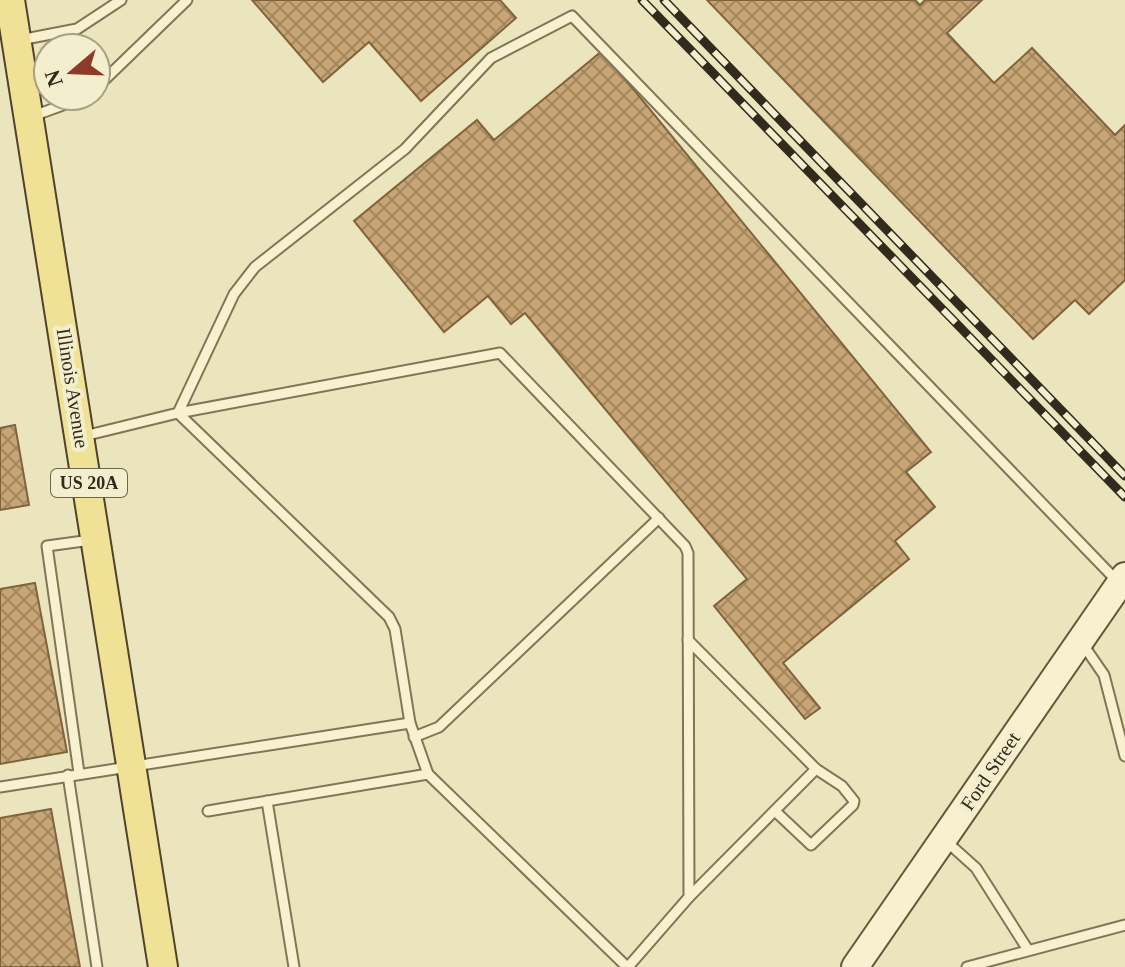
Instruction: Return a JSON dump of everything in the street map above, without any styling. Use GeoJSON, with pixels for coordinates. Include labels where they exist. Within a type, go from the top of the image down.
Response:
{"type":"FeatureCollection","features":[{"type":"Feature","properties":{"kind":"main road","name":"Illinois Avenue"},"geometry":{"type":"LineString","coordinates":[[10,0],[98,539],[163,967]]}},
{"type":"Feature","properties":{"kind":"main road","name":"Ford Street"},"geometry":{"type":"LineString","coordinates":[[855,967],[1122,580]]}},
{"type":"Feature","properties":{"kind":"lane"},"geometry":{"type":"LineString","coordinates":[[0,1],[10,0]]}},
{"type":"Feature","properties":{"kind":"lane"},"geometry":{"type":"LineString","coordinates":[[17,41],[77,29],[121,0]]}},
{"type":"Feature","properties":{"kind":"lane"},"geometry":{"type":"LineString","coordinates":[[112,73],[187,0]]}},
{"type":"Feature","properties":{"kind":"lane"},"geometry":{"type":"LineString","coordinates":[[178,413],[234,294],[255,267],[405,149],[491,58],[572,16],[600,40],[1122,580]]}},
{"type":"Feature","properties":{"kind":"lane"},"geometry":{"type":"LineString","coordinates":[[29,117],[43,112]]}},
{"type":"Feature","properties":{"kind":"lane"},"geometry":{"type":"LineString","coordinates":[[81,437],[178,413],[500,353],[659,518],[688,553],[689,897]]}},
{"type":"Feature","properties":{"kind":"lane"},"geometry":{"type":"LineString","coordinates":[[178,413],[389,617],[395,629],[410,723],[428,774],[628,967],[689,897],[816,769]]}},
{"type":"Feature","properties":{"kind":"lane"},"geometry":{"type":"LineString","coordinates":[[414,737],[439,727],[659,518]]}},
{"type":"Feature","properties":{"kind":"lane"},"geometry":{"type":"LineString","coordinates":[[79,773],[47,546],[98,539]]}},
{"type":"Feature","properties":{"kind":"lane"},"geometry":{"type":"LineString","coordinates":[[688,640],[816,769],[842,786],[852,797],[853,805],[811,845],[775,811]]}},
{"type":"Feature","properties":{"kind":"lane"},"geometry":{"type":"LineString","coordinates":[[1080,640],[1101,666],[1125,756]]}},
{"type":"Feature","properties":{"kind":"lane"},"geometry":{"type":"LineString","coordinates":[[0,787],[410,723]]}},
{"type":"Feature","properties":{"kind":"lane"},"geometry":{"type":"LineString","coordinates":[[208,811],[428,774]]}},
{"type":"Feature","properties":{"kind":"lane"},"geometry":{"type":"LineString","coordinates":[[68,775],[97,967]]}},
{"type":"Feature","properties":{"kind":"lane"},"geometry":{"type":"LineString","coordinates":[[267,801],[294,967]]}},
{"type":"Feature","properties":{"kind":"lane"},"geometry":{"type":"LineString","coordinates":[[943,839],[976,868],[1028,950]]}},
{"type":"Feature","properties":{"kind":"lane"},"geometry":{"type":"LineString","coordinates":[[967,967],[1125,925]]}},
{"type":"Feature","properties":{"kind":"building"},"geometry":{"type":"Polygon","coordinates":[[[252,0],[500,0],[516,18],[421,101],[369,42],[323,82],[252,0]]]}},
{"type":"Feature","properties":{"kind":"building"},"geometry":{"type":"Polygon","coordinates":[[[707,0],[915,0],[920,5],[925,0],[982,0],[947,33],[994,83],[1032,48],[1115,135],[1125,125],[1125,280],[1089,314],[1075,300],[1033,339],[707,0]]]}},
{"type":"Feature","properties":{"kind":"building"},"geometry":{"type":"Polygon","coordinates":[[[602,51],[931,452],[906,472],[935,507],[895,541],[909,559],[783,663],[820,708],[805,719],[714,606],[747,579],[525,313],[511,324],[488,296],[444,332],[354,221],[477,120],[494,140],[602,51]]]}},
{"type":"Feature","properties":{"kind":"building"},"geometry":{"type":"Polygon","coordinates":[[[15,425],[29,505],[0,510],[0,428],[15,425]]]}},
{"type":"Feature","properties":{"kind":"building"},"geometry":{"type":"Polygon","coordinates":[[[35,583],[67,752],[0,764],[0,589],[35,583]]]}},
{"type":"Feature","properties":{"kind":"building"},"geometry":{"type":"Polygon","coordinates":[[[51,809],[80,967],[0,967],[0,818],[51,809]]]}},
{"type":"Feature","properties":{"kind":"railway"},"geometry":{"type":"LineString","coordinates":[[642,0],[1125,497]]}},
{"type":"Feature","properties":{"kind":"railway"},"geometry":{"type":"LineString","coordinates":[[664,0],[1125,476]]}}]}
